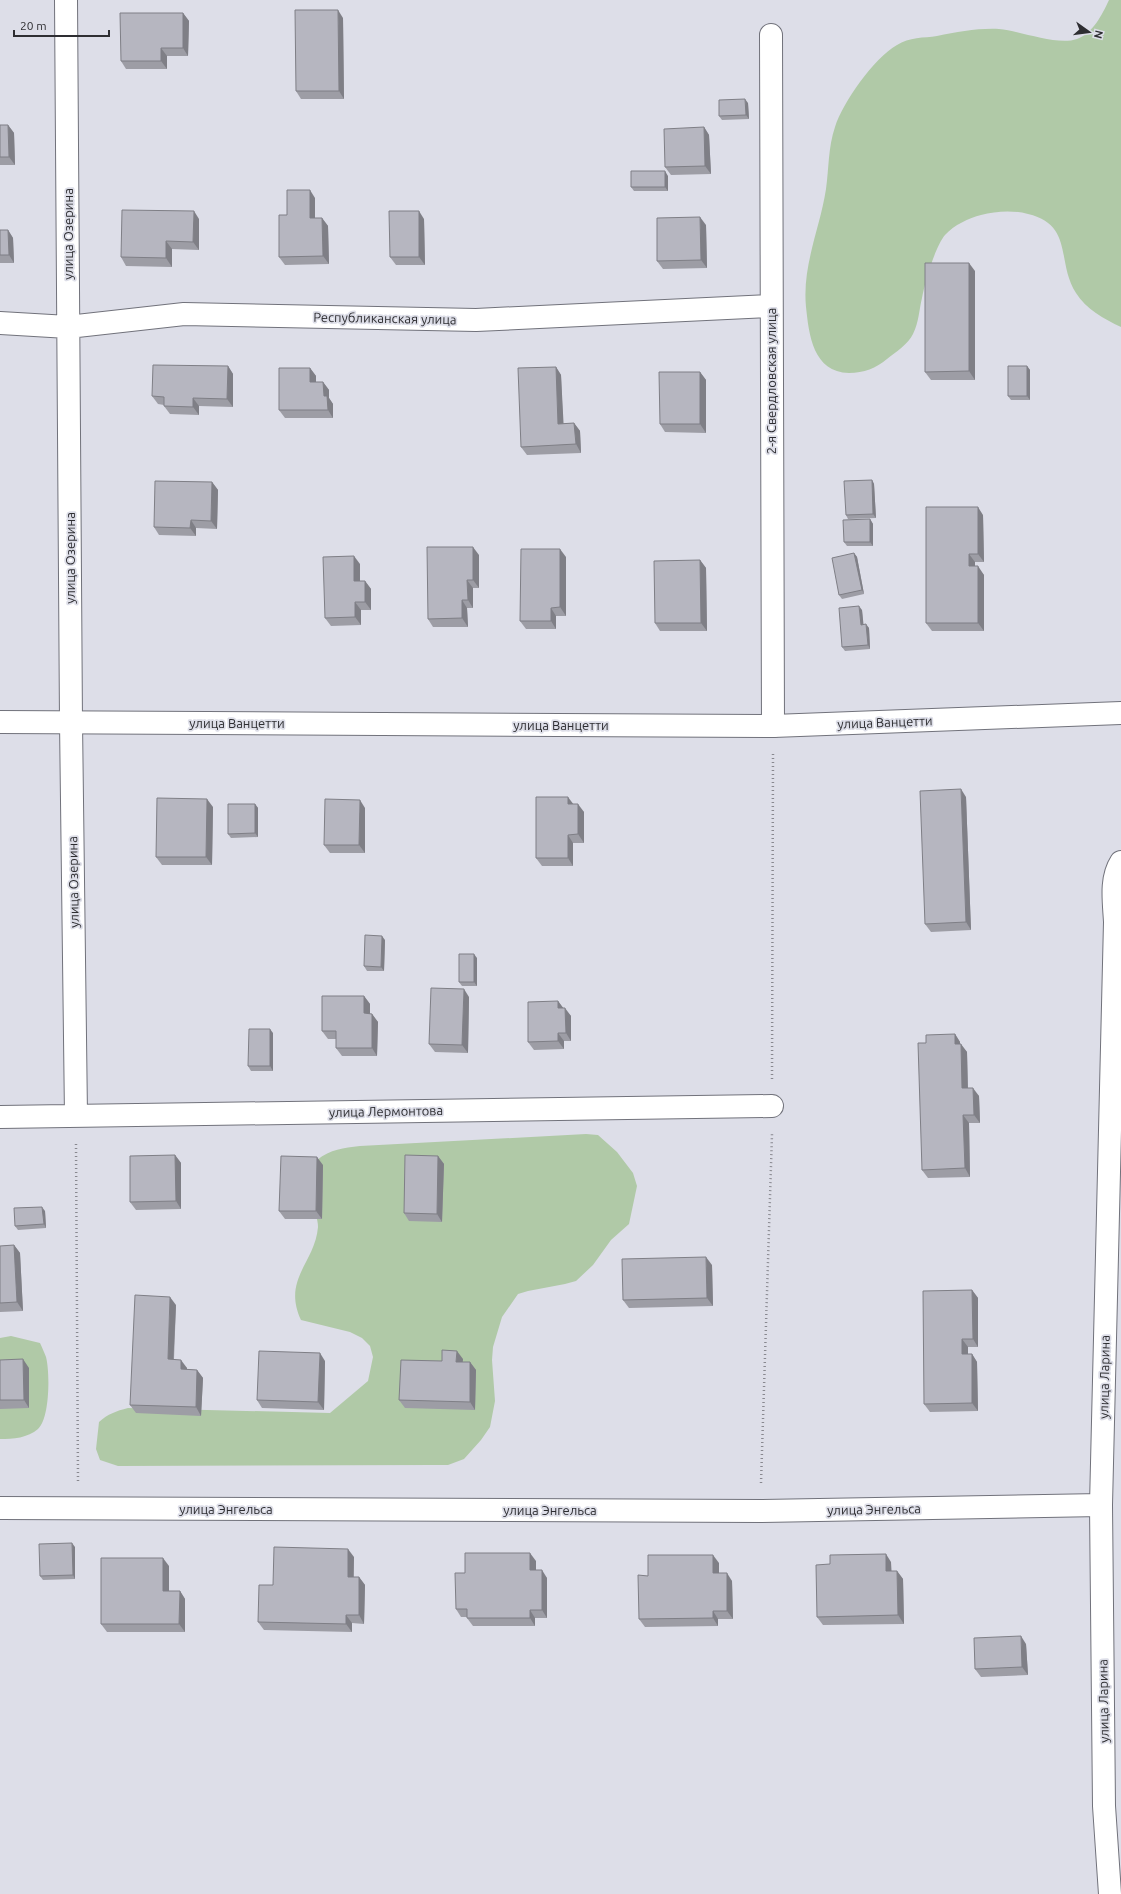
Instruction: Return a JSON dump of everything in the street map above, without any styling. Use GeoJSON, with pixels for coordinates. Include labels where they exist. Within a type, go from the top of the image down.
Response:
{"type":"FeatureCollection","features":[{"type":"Feature","properties":{"kind":"street","name":"улица Озерина"},"geometry":{"type":"LineString","coordinates":[[66,0],[71,722],[76,1116]]}},
{"type":"Feature","properties":{"kind":"street","name":"2-я Свердловская улица"},"geometry":{"type":"LineString","coordinates":[[771,35],[773,726]]}},
{"type":"Feature","properties":{"kind":"street","name":"Республиканская улица"},"geometry":{"type":"LineString","coordinates":[[0,323],[68,327],[184,314],[476,320],[771,306]]}},
{"type":"Feature","properties":{"kind":"street","name":"улица Ванцетти"},"geometry":{"type":"LineString","coordinates":[[0,722],[773,726],[1121,713]]}},
{"type":"Feature","properties":{"kind":"street","name":"улица Ларина"},"geometry":{"type":"LineString","coordinates":[[1110,1894],[1104,1806],[1101,1505],[1115,922],[1114,887],[1117,869],[1121,862]]}},
{"type":"Feature","properties":{"kind":"street","name":"улица Лермонтова"},"geometry":{"type":"LineString","coordinates":[[0,1117],[772,1106]]}},
{"type":"Feature","properties":{"kind":"street","name":"улица Энгельса"},"geometry":{"type":"LineString","coordinates":[[0,1508],[761,1511],[1101,1505]]}},
{"type":"Feature","properties":{"kind":"path"},"geometry":{"type":"LineString","coordinates":[[76,1116],[78,1508]]}},
{"type":"Feature","properties":{"kind":"green space"},"geometry":{"type":"Polygon","coordinates":[[[1109,0],[1121,0],[1121,327],[1090,309],[1080,299],[1070,281],[1062,246],[1052,227],[1042,219],[1028,214],[1010,212],[993,213],[976,216],[962,222],[949,231],[941,240],[934,256],[923,291],[915,330],[911,338],[898,351],[883,362],[865,371],[849,373],[837,371],[828,366],[820,359],[811,340],[805,292],[807,276],[812,247],[826,189],[830,150],[835,127],[852,93],[869,70],[888,51],[902,42],[912,39],[983,29],[999,29],[1059,41],[1077,39],[1092,28],[1109,0]]]}},
{"type":"Feature","properties":{"kind":"green space"},"geometry":{"type":"Polygon","coordinates":[[[586,1134],[598,1135],[617,1152],[633,1173],[637,1186],[629,1224],[611,1240],[593,1265],[576,1281],[518,1294],[502,1317],[493,1347],[492,1360],[495,1401],[490,1427],[481,1440],[464,1459],[448,1465],[118,1466],[100,1460],[96,1449],[99,1422],[109,1415],[124,1409],[330,1413],[368,1381],[373,1357],[370,1346],[362,1338],[350,1332],[301,1320],[296,1306],[295,1293],[297,1282],[316,1240],[318,1227],[314,1206],[314,1192],[317,1160],[322,1156],[348,1147],[360,1146],[586,1134]]]}},
{"type":"Feature","properties":{"kind":"green space"},"geometry":{"type":"Polygon","coordinates":[[[11,1336],[40,1343],[46,1357],[47,1364],[47,1405],[42,1423],[34,1432],[20,1437],[0,1439],[0,1338],[11,1336]]]}},
{"type":"Feature","properties":{"kind":"building"},"geometry":{"type":"Polygon","coordinates":[[[295,10],[338,10],[339,91],[296,91],[295,10]]]}},
{"type":"Feature","properties":{"kind":"building"},"geometry":{"type":"Polygon","coordinates":[[[120,13],[183,13],[183,48],[161,48],[161,61],[121,61],[120,13]]]}},
{"type":"Feature","properties":{"kind":"building"},"geometry":{"type":"Polygon","coordinates":[[[745,99],[746,115],[719,116],[719,100],[745,99]]]}},
{"type":"Feature","properties":{"kind":"building"},"geometry":{"type":"Polygon","coordinates":[[[0,125],[8,125],[9,157],[0,157],[0,125]]]}},
{"type":"Feature","properties":{"kind":"building"},"geometry":{"type":"Polygon","coordinates":[[[704,127],[705,166],[665,167],[664,129],[704,127]]]}},
{"type":"Feature","properties":{"kind":"building"},"geometry":{"type":"Polygon","coordinates":[[[631,171],[665,171],[665,187],[631,187],[631,171]]]}},
{"type":"Feature","properties":{"kind":"building"},"geometry":{"type":"Polygon","coordinates":[[[287,190],[310,190],[310,218],[322,218],[323,256],[279,257],[279,215],[287,215],[287,190]]]}},
{"type":"Feature","properties":{"kind":"building"},"geometry":{"type":"Polygon","coordinates":[[[122,210],[194,211],[193,242],[166,241],[166,258],[121,257],[122,210]]]}},
{"type":"Feature","properties":{"kind":"building"},"geometry":{"type":"Polygon","coordinates":[[[389,211],[419,211],[419,257],[390,257],[389,211]]]}},
{"type":"Feature","properties":{"kind":"building"},"geometry":{"type":"Polygon","coordinates":[[[700,217],[701,260],[657,261],[657,218],[700,217]]]}},
{"type":"Feature","properties":{"kind":"building"},"geometry":{"type":"Polygon","coordinates":[[[0,230],[8,230],[9,255],[0,255],[0,230]]]}},
{"type":"Feature","properties":{"kind":"building"},"geometry":{"type":"Polygon","coordinates":[[[925,263],[969,263],[969,371],[925,372],[925,263]]]}},
{"type":"Feature","properties":{"kind":"building"},"geometry":{"type":"Polygon","coordinates":[[[153,365],[228,366],[227,399],[193,398],[193,407],[164,406],[164,397],[152,396],[153,365]]]}},
{"type":"Feature","properties":{"kind":"building"},"geometry":{"type":"Polygon","coordinates":[[[1008,366],[1027,366],[1027,396],[1008,396],[1008,366]]]}},
{"type":"Feature","properties":{"kind":"building"},"geometry":{"type":"Polygon","coordinates":[[[556,367],[558,424],[574,423],[576,444],[521,447],[518,368],[556,367]]]}},
{"type":"Feature","properties":{"kind":"building"},"geometry":{"type":"Polygon","coordinates":[[[279,368],[310,368],[310,382],[323,382],[324,396],[327,396],[328,410],[279,410],[279,368]]]}},
{"type":"Feature","properties":{"kind":"building"},"geometry":{"type":"Polygon","coordinates":[[[659,372],[700,372],[700,424],[660,424],[659,372]]]}},
{"type":"Feature","properties":{"kind":"building"},"geometry":{"type":"Polygon","coordinates":[[[872,480],[873,514],[846,515],[844,481],[872,480]]]}},
{"type":"Feature","properties":{"kind":"building"},"geometry":{"type":"Polygon","coordinates":[[[155,481],[212,482],[211,521],[191,520],[190,528],[154,527],[155,481]]]}},
{"type":"Feature","properties":{"kind":"building"},"geometry":{"type":"Polygon","coordinates":[[[926,507],[978,507],[978,554],[969,554],[969,566],[978,566],[978,623],[926,623],[926,507]]]}},
{"type":"Feature","properties":{"kind":"building"},"geometry":{"type":"Polygon","coordinates":[[[870,519],[870,542],[844,542],[843,520],[870,519]]]}},
{"type":"Feature","properties":{"kind":"building"},"geometry":{"type":"Polygon","coordinates":[[[427,547],[473,547],[473,580],[467,580],[468,600],[462,600],[462,618],[428,619],[427,547]]]}},
{"type":"Feature","properties":{"kind":"building"},"geometry":{"type":"Polygon","coordinates":[[[521,549],[560,549],[560,607],[551,608],[551,621],[520,621],[521,549]]]}},
{"type":"Feature","properties":{"kind":"building"},"geometry":{"type":"Polygon","coordinates":[[[854,553],[862,590],[839,595],[832,558],[854,553]]]}},
{"type":"Feature","properties":{"kind":"building"},"geometry":{"type":"Polygon","coordinates":[[[354,556],[354,581],[365,581],[365,602],[355,602],[355,617],[325,618],[323,557],[354,556]]]}},
{"type":"Feature","properties":{"kind":"building"},"geometry":{"type":"Polygon","coordinates":[[[700,560],[701,623],[655,623],[654,561],[700,560]]]}},
{"type":"Feature","properties":{"kind":"building"},"geometry":{"type":"Polygon","coordinates":[[[859,606],[861,625],[866,624],[868,645],[842,647],[839,608],[859,606]]]}},
{"type":"Feature","properties":{"kind":"building"},"geometry":{"type":"Polygon","coordinates":[[[961,789],[966,922],[925,924],[920,791],[961,789]]]}},
{"type":"Feature","properties":{"kind":"building"},"geometry":{"type":"Polygon","coordinates":[[[536,797],[568,797],[568,804],[578,804],[578,834],[568,835],[568,858],[536,858],[536,797]]]}},
{"type":"Feature","properties":{"kind":"building"},"geometry":{"type":"Polygon","coordinates":[[[157,798],[207,799],[206,857],[156,857],[157,798]]]}},
{"type":"Feature","properties":{"kind":"building"},"geometry":{"type":"Polygon","coordinates":[[[325,799],[360,800],[359,845],[324,845],[325,799]]]}},
{"type":"Feature","properties":{"kind":"building"},"geometry":{"type":"Polygon","coordinates":[[[228,804],[255,804],[255,833],[228,834],[228,804]]]}},
{"type":"Feature","properties":{"kind":"building"},"geometry":{"type":"Polygon","coordinates":[[[365,935],[382,936],[381,967],[364,966],[365,935]]]}},
{"type":"Feature","properties":{"kind":"building"},"geometry":{"type":"Polygon","coordinates":[[[459,954],[474,954],[474,982],[459,982],[459,954]]]}},
{"type":"Feature","properties":{"kind":"building"},"geometry":{"type":"Polygon","coordinates":[[[431,988],[464,989],[462,1045],[429,1044],[431,988]]]}},
{"type":"Feature","properties":{"kind":"building"},"geometry":{"type":"Polygon","coordinates":[[[322,996],[364,996],[364,1013],[372,1014],[372,1048],[336,1048],[336,1031],[322,1031],[322,996]]]}},
{"type":"Feature","properties":{"kind":"building"},"geometry":{"type":"Polygon","coordinates":[[[558,1001],[558,1008],[565,1008],[566,1033],[558,1033],[558,1041],[528,1042],[528,1002],[558,1001]]]}},
{"type":"Feature","properties":{"kind":"building"},"geometry":{"type":"Polygon","coordinates":[[[249,1029],[270,1029],[270,1066],[248,1066],[249,1029]]]}},
{"type":"Feature","properties":{"kind":"building"},"geometry":{"type":"Polygon","coordinates":[[[955,1034],[955,1044],[961,1044],[962,1088],[973,1088],[974,1115],[963,1115],[965,1168],[922,1170],[918,1043],[926,1043],[926,1035],[955,1034]]]}},
{"type":"Feature","properties":{"kind":"building"},"geometry":{"type":"Polygon","coordinates":[[[175,1155],[176,1201],[130,1202],[130,1156],[175,1155]]]}},
{"type":"Feature","properties":{"kind":"building"},"geometry":{"type":"Polygon","coordinates":[[[405,1155],[438,1156],[437,1214],[404,1213],[405,1155]]]}},
{"type":"Feature","properties":{"kind":"building"},"geometry":{"type":"Polygon","coordinates":[[[281,1156],[317,1157],[316,1211],[279,1211],[281,1156]]]}},
{"type":"Feature","properties":{"kind":"building"},"geometry":{"type":"Polygon","coordinates":[[[42,1207],[44,1224],[15,1226],[14,1208],[42,1207]]]}},
{"type":"Feature","properties":{"kind":"building"},"geometry":{"type":"Polygon","coordinates":[[[14,1245],[17,1302],[0,1303],[0,1246],[14,1245]]]}},
{"type":"Feature","properties":{"kind":"building"},"geometry":{"type":"Polygon","coordinates":[[[706,1257],[707,1298],[623,1300],[622,1259],[706,1257]]]}},
{"type":"Feature","properties":{"kind":"building"},"geometry":{"type":"Polygon","coordinates":[[[972,1290],[973,1339],[962,1339],[962,1354],[972,1354],[972,1403],[924,1404],[923,1291],[972,1290]]]}},
{"type":"Feature","properties":{"kind":"building"},"geometry":{"type":"Polygon","coordinates":[[[135,1295],[170,1297],[168,1359],[181,1360],[181,1369],[197,1370],[196,1407],[130,1405],[135,1295]]]}},
{"type":"Feature","properties":{"kind":"building"},"geometry":{"type":"Polygon","coordinates":[[[442,1350],[457,1351],[456,1362],[470,1362],[470,1402],[399,1400],[401,1360],[442,1361],[442,1350]]]}},
{"type":"Feature","properties":{"kind":"building"},"geometry":{"type":"Polygon","coordinates":[[[259,1351],[320,1353],[318,1402],[257,1400],[259,1351]]]}},
{"type":"Feature","properties":{"kind":"building"},"geometry":{"type":"Polygon","coordinates":[[[23,1359],[24,1400],[0,1400],[0,1360],[23,1359]]]}},
{"type":"Feature","properties":{"kind":"building"},"geometry":{"type":"Polygon","coordinates":[[[72,1543],[73,1575],[40,1576],[39,1544],[72,1543]]]}},
{"type":"Feature","properties":{"kind":"building"},"geometry":{"type":"Polygon","coordinates":[[[274,1547],[348,1549],[348,1577],[359,1577],[359,1615],[346,1615],[346,1624],[258,1622],[259,1585],[273,1585],[274,1547]]]}},
{"type":"Feature","properties":{"kind":"building"},"geometry":{"type":"Polygon","coordinates":[[[465,1553],[530,1553],[530,1570],[542,1570],[542,1610],[530,1610],[530,1618],[467,1618],[467,1609],[456,1609],[455,1573],[465,1573],[465,1553]]]}},
{"type":"Feature","properties":{"kind":"building"},"geometry":{"type":"Polygon","coordinates":[[[886,1554],[886,1571],[897,1571],[898,1615],[817,1617],[816,1565],[830,1564],[830,1555],[886,1554]]]}},
{"type":"Feature","properties":{"kind":"building"},"geometry":{"type":"Polygon","coordinates":[[[648,1555],[713,1555],[713,1573],[727,1573],[727,1611],[713,1611],[713,1618],[639,1619],[638,1575],[648,1576],[648,1555]]]}},
{"type":"Feature","properties":{"kind":"building"},"geometry":{"type":"Polygon","coordinates":[[[101,1558],[163,1558],[163,1591],[180,1591],[179,1624],[101,1624],[101,1558]]]}},
{"type":"Feature","properties":{"kind":"building"},"geometry":{"type":"Polygon","coordinates":[[[1021,1636],[1022,1667],[975,1669],[974,1638],[1021,1636]]]}}]}
